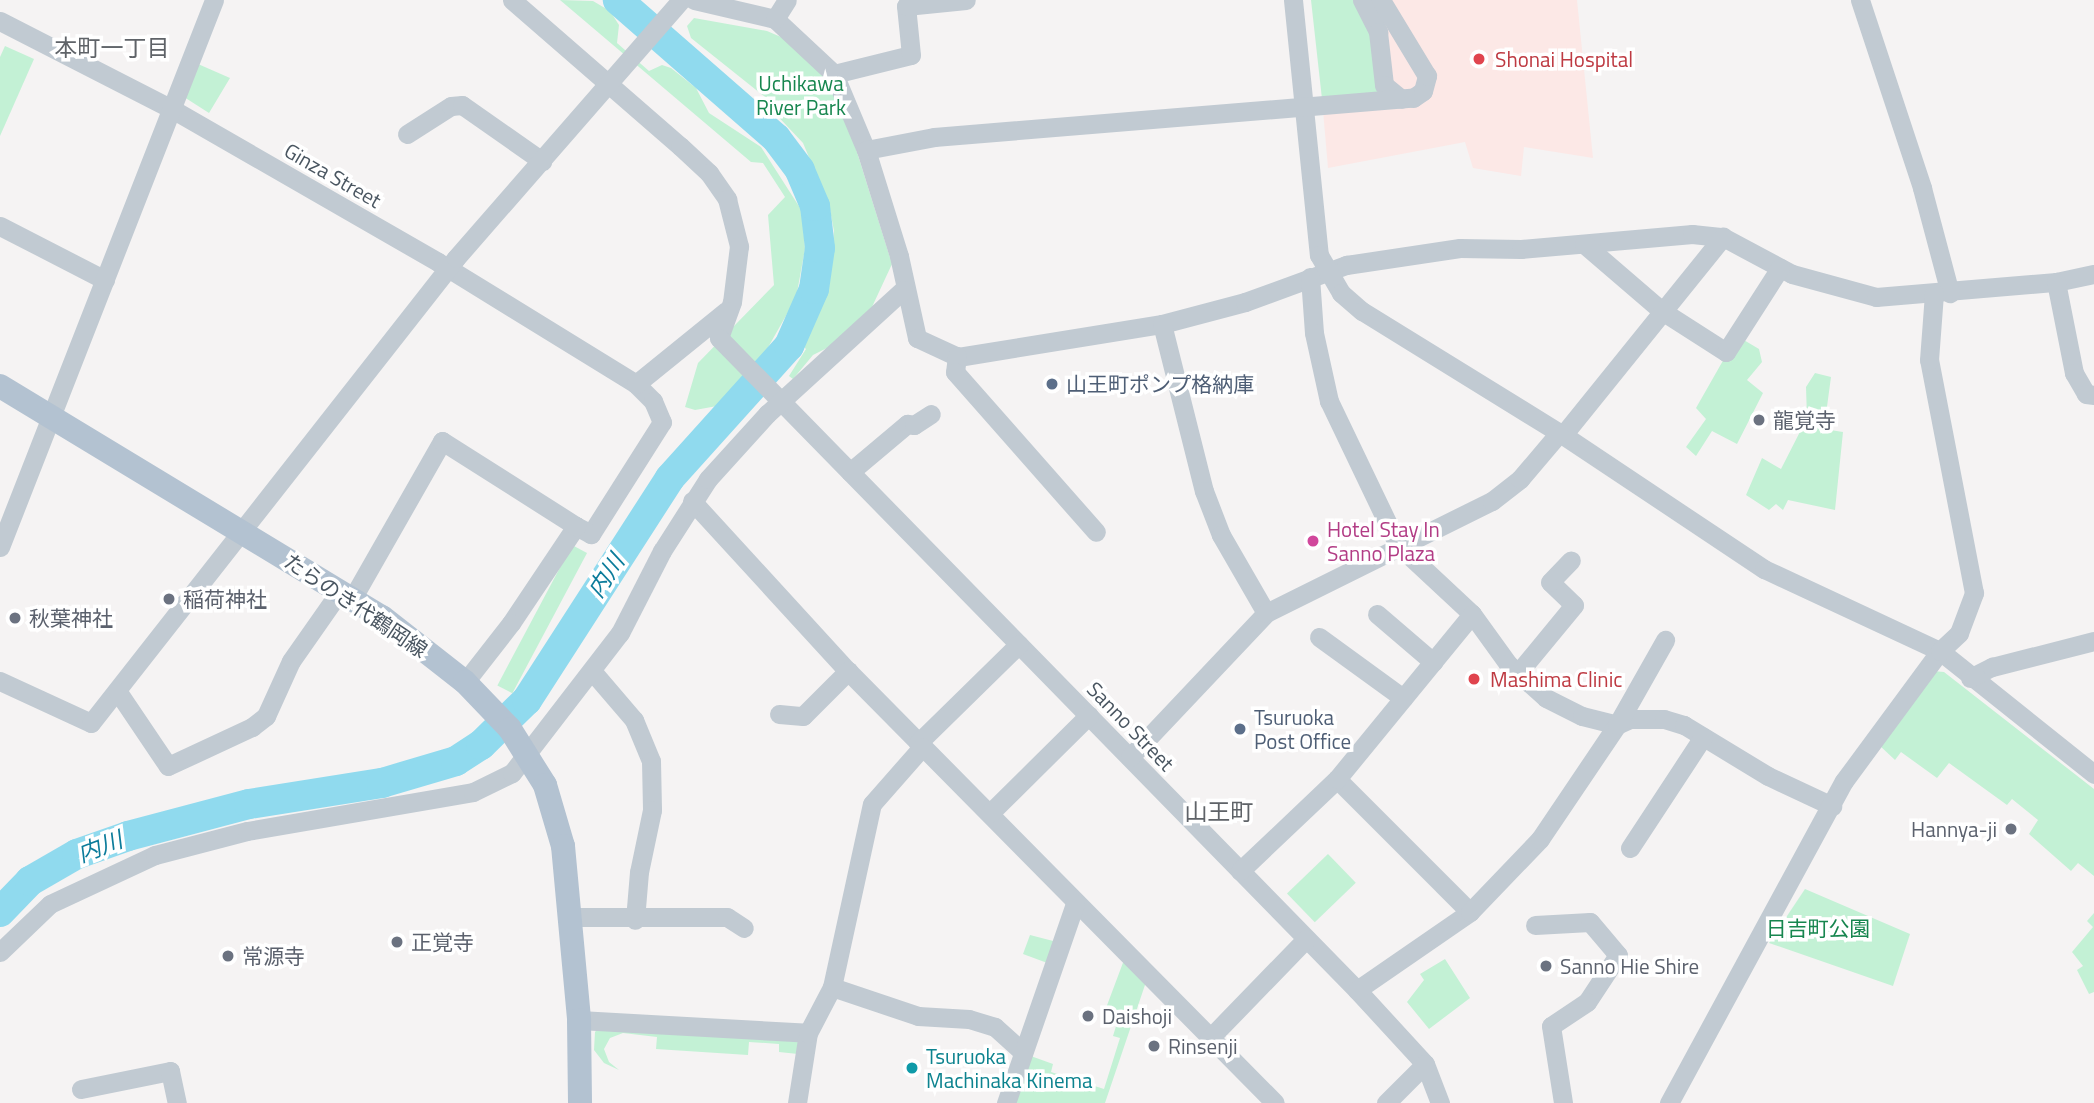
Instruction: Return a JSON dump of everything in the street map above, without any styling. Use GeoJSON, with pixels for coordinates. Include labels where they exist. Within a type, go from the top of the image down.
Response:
{"type":"FeatureCollection","features":[{"type":"Feature","properties":{"kind":"main road","name":"たらのき代鶴岡線"},"geometry":{"type":"LineString","coordinates":[[0,386],[346,595],[471,688],[525,749],[559,828],[571,917],[579,1020],[580,1103]]}},
{"type":"Feature","properties":{"kind":"street"},"geometry":{"type":"LineString","coordinates":[[0,547],[214,0]]}},
{"type":"Feature","properties":{"kind":"street"},"geometry":{"type":"LineString","coordinates":[[512,0],[709,173],[727,199],[739,246],[727,310],[719,338],[692,340]]}},
{"type":"Feature","properties":{"kind":"street"},"geometry":{"type":"LineString","coordinates":[[694,0],[775,19],[834,74],[866,150],[899,256],[903,290],[917,338],[957,356],[1162,324],[1245,302],[1318,274],[1379,258],[1460,248],[1584,244],[1682,235],[1723,236],[1780,268],[1876,297],[2056,282],[2094,274]]}},
{"type":"Feature","properties":{"kind":"street"},"geometry":{"type":"LineString","coordinates":[[775,19],[787,0]]}},
{"type":"Feature","properties":{"kind":"street"},"geometry":{"type":"LineString","coordinates":[[834,74],[911,55],[906,6],[966,0]]}},
{"type":"Feature","properties":{"kind":"street"},"geometry":{"type":"LineString","coordinates":[[1293,0],[1319,255],[1314,333],[1329,401],[1398,545],[1472,614],[1518,673],[1546,698],[1582,716],[1616,725],[1630,719],[1664,719],[1832,806]]}},
{"type":"Feature","properties":{"kind":"street"},"geometry":{"type":"LineString","coordinates":[[1362,0],[1378,33],[1384,85],[1401,99]]}},
{"type":"Feature","properties":{"kind":"street"},"geometry":{"type":"LineString","coordinates":[[866,150],[934,137],[1401,99],[1418,95],[1427,76],[1381,0]]}},
{"type":"Feature","properties":{"kind":"street"},"geometry":{"type":"LineString","coordinates":[[1669,1103],[1844,781],[1940,651],[1959,633],[1974,593],[1974,580],[1929,360],[1942,293],[1922,188],[1860,0]]}},
{"type":"Feature","properties":{"kind":"street"},"geometry":{"type":"LineString","coordinates":[[0,681],[91,723],[245,532],[448,268],[676,6]]}},
{"type":"Feature","properties":{"kind":"street","name":"Ginza Street"},"geometry":{"type":"LineString","coordinates":[[0,21],[172,109],[448,268],[636,384]]}},
{"type":"Feature","properties":{"kind":"street"},"geometry":{"type":"LineString","coordinates":[[407,134],[451,106],[463,105],[542,161]]}},
{"type":"Feature","properties":{"kind":"street"},"geometry":{"type":"LineString","coordinates":[[0,226],[105,280]]}},
{"type":"Feature","properties":{"kind":"street"},"geometry":{"type":"LineString","coordinates":[[1130,757],[1266,613],[1398,545],[1492,501],[1520,479],[1561,434],[1723,236]]}},
{"type":"Feature","properties":{"kind":"street"},"geometry":{"type":"LineString","coordinates":[[1584,244],[1662,311],[1727,352],[1780,268]]}},
{"type":"Feature","properties":{"kind":"street"},"geometry":{"type":"LineString","coordinates":[[1318,274],[1362,311],[1561,434],[1764,569],[1940,651],[1970,678],[2094,774]]}},
{"type":"Feature","properties":{"kind":"street"},"geometry":{"type":"LineString","coordinates":[[2056,282],[2074,373],[2086,394],[2094,394]]}},
{"type":"Feature","properties":{"kind":"street"},"geometry":{"type":"LineString","coordinates":[[0,952],[50,904],[155,855],[247,831],[472,792],[512,773],[525,749],[593,671],[620,634],[692,501],[725,458],[777,397],[903,290]]}},
{"type":"Feature","properties":{"kind":"street"},"geometry":{"type":"LineString","coordinates":[[118,692],[169,766],[252,727],[265,716],[290,660],[346,595],[442,441],[592,534],[662,422],[653,401],[636,384],[727,310]]}},
{"type":"Feature","properties":{"kind":"street"},"geometry":{"type":"LineString","coordinates":[[1162,324],[1204,491],[1221,535],[1266,613]]}},
{"type":"Feature","properties":{"kind":"street","name":"Sanno Street"},"geometry":{"type":"LineString","coordinates":[[719,338],[1357,990],[1425,1064],[1440,1103]]}},
{"type":"Feature","properties":{"kind":"street"},"geometry":{"type":"LineString","coordinates":[[957,356],[955,372],[1096,532]]}},
{"type":"Feature","properties":{"kind":"street"},"geometry":{"type":"LineString","coordinates":[[850,471],[906,424],[914,425],[931,414]]}},
{"type":"Feature","properties":{"kind":"street"},"geometry":{"type":"LineString","coordinates":[[692,501],[848,671],[990,813],[1208,1040],[1275,1103]]}},
{"type":"Feature","properties":{"kind":"street"},"geometry":{"type":"LineString","coordinates":[[471,688],[576,526]]}},
{"type":"Feature","properties":{"kind":"street"},"geometry":{"type":"LineString","coordinates":[[1518,673],[1574,604],[1550,582],[1571,560]]}},
{"type":"Feature","properties":{"kind":"street"},"geometry":{"type":"LineString","coordinates":[[1377,614],[1433,662]]}},
{"type":"Feature","properties":{"kind":"street"},"geometry":{"type":"LineString","coordinates":[[1240,871],[1337,779],[1472,614]]}},
{"type":"Feature","properties":{"kind":"street"},"geometry":{"type":"LineString","coordinates":[[1319,637],[1404,698]]}},
{"type":"Feature","properties":{"kind":"street"},"geometry":{"type":"LineString","coordinates":[[1357,990],[1400,957],[1470,912],[1540,839],[1616,725],[1665,640]]}},
{"type":"Feature","properties":{"kind":"street"},"geometry":{"type":"LineString","coordinates":[[1970,678],[1992,667],[2094,641]]}},
{"type":"Feature","properties":{"kind":"street"},"geometry":{"type":"LineString","coordinates":[[797,1103],[808,1033],[832,988],[872,804],[920,745],[1019,644]]}},
{"type":"Feature","properties":{"kind":"street"},"geometry":{"type":"LineString","coordinates":[[593,671],[634,720],[651,761],[652,810],[639,872],[635,920]]}},
{"type":"Feature","properties":{"kind":"street"},"geometry":{"type":"LineString","coordinates":[[779,714],[803,716],[848,671]]}},
{"type":"Feature","properties":{"kind":"street"},"geometry":{"type":"LineString","coordinates":[[990,813],[1089,715]]}},
{"type":"Feature","properties":{"kind":"street"},"geometry":{"type":"LineString","coordinates":[[1630,848],[1703,737]]}},
{"type":"Feature","properties":{"kind":"street"},"geometry":{"type":"LineString","coordinates":[[1337,779],[1470,912]]}},
{"type":"Feature","properties":{"kind":"street"},"geometry":{"type":"LineString","coordinates":[[1006,1103],[1075,904]]}},
{"type":"Feature","properties":{"kind":"street"},"geometry":{"type":"LineString","coordinates":[[571,917],[635,920],[727,917],[744,928]]}},
{"type":"Feature","properties":{"kind":"street"},"geometry":{"type":"LineString","coordinates":[[1535,925],[1590,922],[1618,955],[1587,1002],[1551,1026],[1563,1103]]}},
{"type":"Feature","properties":{"kind":"street"},"geometry":{"type":"LineString","coordinates":[[1208,1040],[1306,939]]}},
{"type":"Feature","properties":{"kind":"street"},"geometry":{"type":"LineString","coordinates":[[832,988],[932,1018],[969,1019],[1003,1031],[1025,1046]]}},
{"type":"Feature","properties":{"kind":"street"},"geometry":{"type":"LineString","coordinates":[[579,1020],[808,1033]]}},
{"type":"Feature","properties":{"kind":"street"},"geometry":{"type":"LineString","coordinates":[[1386,1103],[1425,1064]]}},
{"type":"Feature","properties":{"kind":"street"},"geometry":{"type":"LineString","coordinates":[[81,1088],[170,1071],[177,1103]]}},
{"type":"Feature","properties":{"kind":"shaded area","name":"Shonai Hospital"},"geometry":{"type":"Polygon","coordinates":[[[1354,0],[1577,0],[1593,158],[1524,147],[1521,176],[1473,168],[1465,142],[1328,168],[1322,99],[1354,0]]]}},
{"type":"Feature","properties":{"kind":"green space"},"geometry":{"type":"Polygon","coordinates":[[[560,0],[593,1],[610,11],[619,25],[617,43],[649,71],[662,65],[671,68],[696,88],[709,113],[761,147],[802,211],[805,249],[796,298],[766,351],[717,406],[695,410],[685,407],[698,363],[774,285],[768,215],[785,197],[763,163],[751,162],[560,0]]]}},
{"type":"Feature","properties":{"kind":"green space"},"geometry":{"type":"Polygon","coordinates":[[[1311,0],[1354,0],[1369,25],[1380,94],[1322,99],[1311,0]]]}},
{"type":"Feature","properties":{"kind":"green space","name":"Uchikawa River Park"},"geometry":{"type":"Polygon","coordinates":[[[694,18],[767,31],[795,43],[820,69],[841,101],[892,264],[872,307],[829,347],[813,355],[793,379],[789,376],[806,349],[803,346],[830,279],[834,231],[829,205],[803,143],[770,108],[770,101],[691,38],[687,26],[694,18]]]}},
{"type":"Feature","properties":{"kind":"green space"},"geometry":{"type":"Polygon","coordinates":[[[5,46],[34,59],[0,136],[0,57],[5,46]]]}},
{"type":"Feature","properties":{"kind":"green space"},"geometry":{"type":"Polygon","coordinates":[[[198,64],[230,78],[209,113],[184,97],[198,64]]]}},
{"type":"Feature","properties":{"kind":"green space"},"geometry":{"type":"Polygon","coordinates":[[[1737,336],[1759,349],[1762,362],[1747,380],[1763,393],[1737,444],[1712,431],[1696,456],[1686,447],[1706,419],[1696,408],[1737,336]]]}},
{"type":"Feature","properties":{"kind":"green space"},"geometry":{"type":"Polygon","coordinates":[[[1815,373],[1831,377],[1824,429],[1843,432],[1835,510],[1788,500],[1783,510],[1776,504],[1769,510],[1746,495],[1762,458],[1781,469],[1807,418],[1806,387],[1815,373]]]}},
{"type":"Feature","properties":{"kind":"green space"},"geometry":{"type":"Polygon","coordinates":[[[572,545],[587,553],[512,693],[497,685],[572,545]]]}},
{"type":"Feature","properties":{"kind":"green space"},"geometry":{"type":"Polygon","coordinates":[[[1933,671],[1944,672],[2094,789],[2094,876],[2078,863],[2071,871],[2029,834],[2038,820],[2012,799],[2007,805],[1949,763],[1937,778],[1901,752],[1895,760],[1878,744],[1933,671]]]}},
{"type":"Feature","properties":{"kind":"green space"},"geometry":{"type":"Polygon","coordinates":[[[1328,854],[1356,883],[1315,922],[1287,894],[1328,854]]]}},
{"type":"Feature","properties":{"kind":"green space","name":"日吉町公園"},"geometry":{"type":"Polygon","coordinates":[[[1805,889],[1910,934],[1893,986],[1769,943],[1805,889]]]}},
{"type":"Feature","properties":{"kind":"green space"},"geometry":{"type":"Polygon","coordinates":[[[2094,913],[2094,992],[2089,994],[2077,970],[2083,966],[2072,952],[2093,927],[2087,921],[2094,913]]]}},
{"type":"Feature","properties":{"kind":"green space"},"geometry":{"type":"Polygon","coordinates":[[[1030,935],[1057,942],[1050,964],[1023,954],[1030,935]]]}},
{"type":"Feature","properties":{"kind":"green space"},"geometry":{"type":"Polygon","coordinates":[[[1445,959],[1470,998],[1429,1029],[1407,1002],[1424,980],[1420,974],[1445,959]]]}},
{"type":"Feature","properties":{"kind":"green space"},"geometry":{"type":"Polygon","coordinates":[[[1124,960],[1146,982],[1105,1103],[1012,1103],[1028,1055],[1053,1064],[1051,1072],[1104,1089],[1120,1038],[1113,1036],[1120,1013],[1106,1008],[1124,960]]]}},
{"type":"Feature","properties":{"kind":"green space"},"geometry":{"type":"Polygon","coordinates":[[[602,1024],[800,1040],[798,1054],[779,1052],[779,1044],[749,1042],[748,1055],[656,1049],[657,1037],[623,1033],[610,1038],[604,1049],[609,1062],[619,1070],[604,1063],[594,1050],[595,1032],[602,1024]]]}},
{"type":"Feature","properties":{"kind":"waterway","name":"内川"},"geometry":{"type":"LineString","coordinates":[[0,912],[30,881],[77,854],[128,836],[249,804],[382,783],[456,761],[481,745],[527,700],[670,478],[789,346],[814,289],[820,248],[815,206],[800,170],[776,138],[618,0]]}},
{"type":"Feature","properties":{"kind":"place","name":"Shonai Hospital"},"geometry":{"type":"Point","coordinates":[1479,59]}},
{"type":"Feature","properties":{"kind":"place","name":"山王町ポンプ格納庫"},"geometry":{"type":"Point","coordinates":[1052,384]}},
{"type":"Feature","properties":{"kind":"place","name":"龍覚寺"},"geometry":{"type":"Point","coordinates":[1759,420]}},
{"type":"Feature","properties":{"kind":"place","name":"Hotel Stay In Sanno Plaza"},"geometry":{"type":"Point","coordinates":[1313,541]}},
{"type":"Feature","properties":{"kind":"place","name":"稲荷神社"},"geometry":{"type":"Point","coordinates":[169,599]}},
{"type":"Feature","properties":{"kind":"place","name":"秋葉神社"},"geometry":{"type":"Point","coordinates":[15,618]}},
{"type":"Feature","properties":{"kind":"place","name":"Mashima Clinic"},"geometry":{"type":"Point","coordinates":[1474,679]}},
{"type":"Feature","properties":{"kind":"place","name":"Tsuruoka Post Office"},"geometry":{"type":"Point","coordinates":[1240,729]}},
{"type":"Feature","properties":{"kind":"place","name":"Hannya-ji"},"geometry":{"type":"Point","coordinates":[2011,829]}},
{"type":"Feature","properties":{"kind":"place","name":"正覚寺"},"geometry":{"type":"Point","coordinates":[397,942]}},
{"type":"Feature","properties":{"kind":"place","name":"常源寺"},"geometry":{"type":"Point","coordinates":[228,956]}},
{"type":"Feature","properties":{"kind":"place","name":"Sanno Hie Shire"},"geometry":{"type":"Point","coordinates":[1546,966]}},
{"type":"Feature","properties":{"kind":"place","name":"Daishoji"},"geometry":{"type":"Point","coordinates":[1088,1016]}},
{"type":"Feature","properties":{"kind":"place","name":"Rinsenji"},"geometry":{"type":"Point","coordinates":[1154,1046]}},
{"type":"Feature","properties":{"kind":"place","name":"Tsuruoka Machinaka Kinema"},"geometry":{"type":"Point","coordinates":[912,1068]}},
{"type":"Feature","properties":{"kind":"district","name":"本町一丁目"},"geometry":{"type":"Point","coordinates":[112,48]}},
{"type":"Feature","properties":{"kind":"district","name":"山王町"},"geometry":{"type":"Point","coordinates":[1219,812]}}]}
